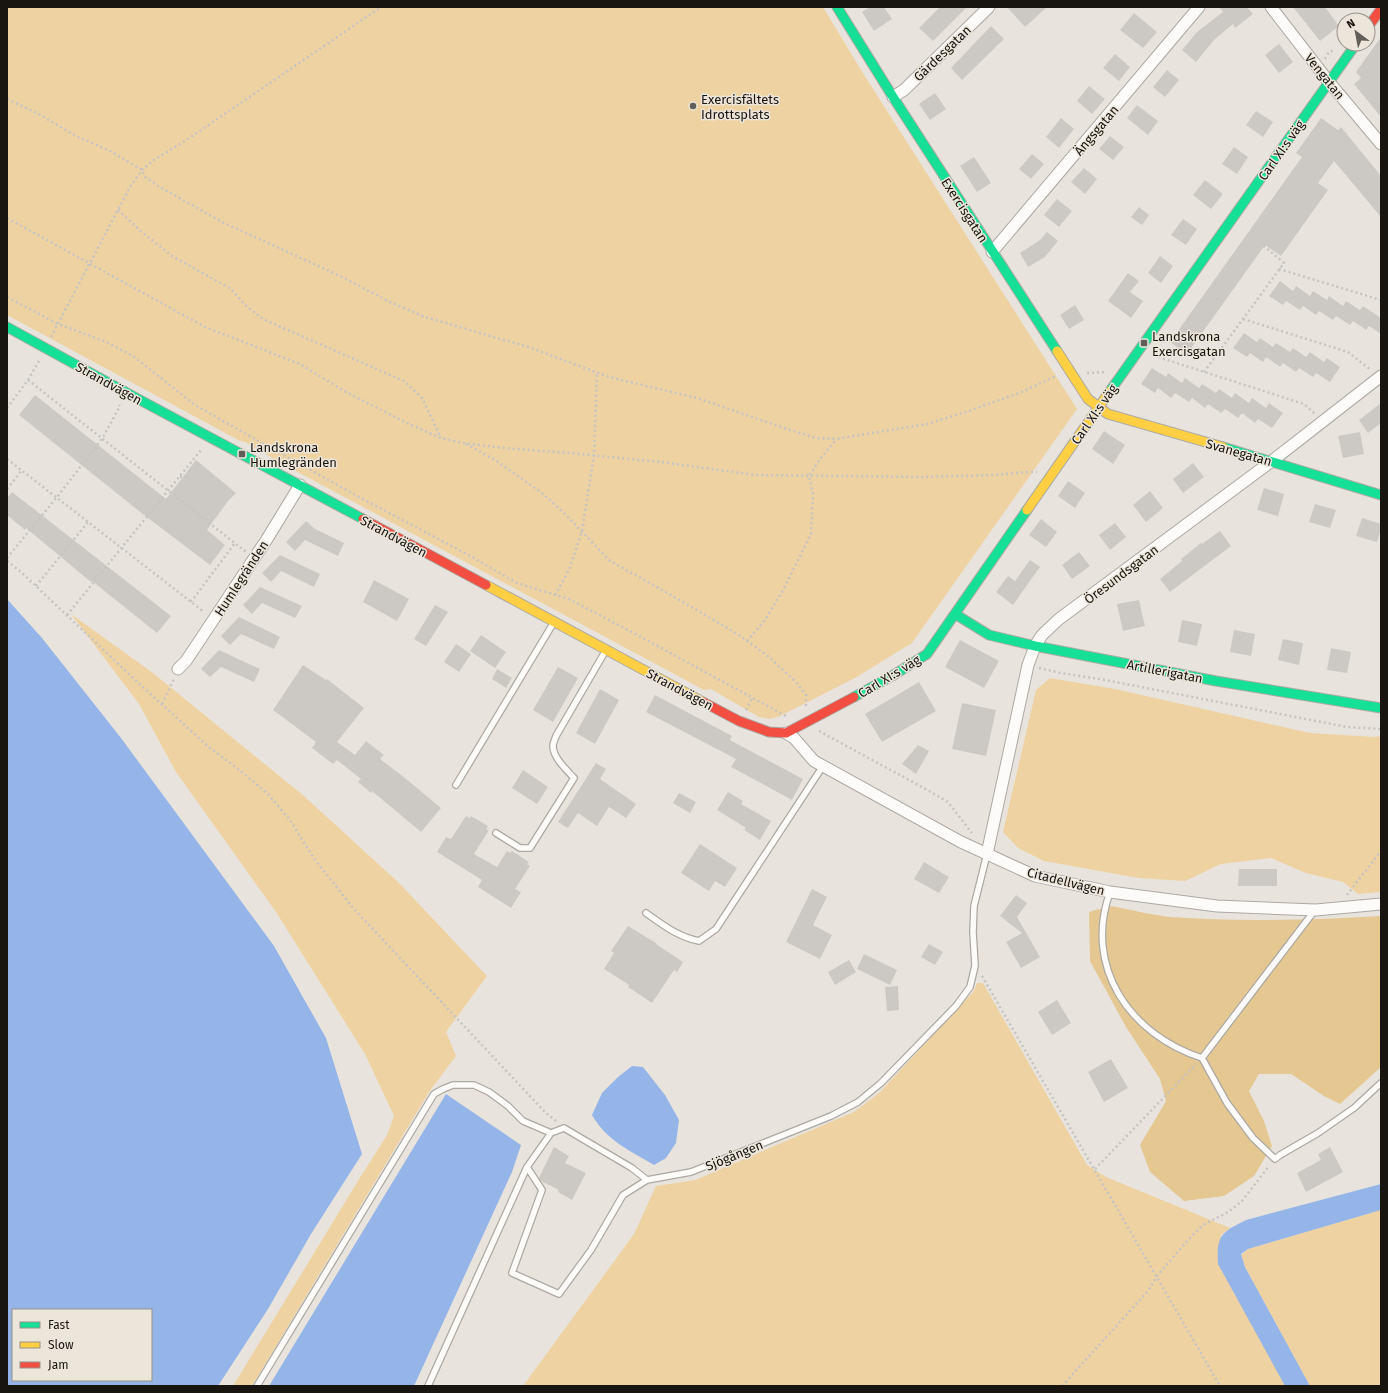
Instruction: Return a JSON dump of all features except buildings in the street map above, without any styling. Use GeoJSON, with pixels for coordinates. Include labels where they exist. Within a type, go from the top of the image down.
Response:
{"type":"FeatureCollection","features":[{"type":"Feature","properties":{"kind":"street","name":"Exercisgatan"},"geometry":{"type":"LineString","coordinates":[[837,7],[1069,371],[1088,399],[1099,407]]}},
{"type":"Feature","properties":{"kind":"street","name":"Gärdesgatan"},"geometry":{"type":"LineString","coordinates":[[893,97],[904,90],[989,7]]}},
{"type":"Feature","properties":{"kind":"street","name":"Ängsgatan"},"geometry":{"type":"LineString","coordinates":[[992,252],[1199,7]]}},
{"type":"Feature","properties":{"kind":"street","name":"Vengatan"},"geometry":{"type":"LineString","coordinates":[[1271,7],[1328,82],[1381,144]]}},
{"type":"Feature","properties":{"kind":"street","name":"Carl XI:s väg"},"geometry":{"type":"LineString","coordinates":[[786,733],[860,694],[927,654],[1099,407],[1350,52]]}},
{"type":"Feature","properties":{"kind":"street","name":"Strandvägen"},"geometry":{"type":"LineString","coordinates":[[7,327],[140,400],[745,723],[769,732],[786,733]]}},
{"type":"Feature","properties":{"kind":"street","name":"Öresundsgatan"},"geometry":{"type":"LineString","coordinates":[[987,854],[1028,665],[1035,646],[1042,635],[1059,619],[1272,461],[1380,377]]}},
{"type":"Feature","properties":{"kind":"street","name":"Svanegatan"},"geometry":{"type":"LineString","coordinates":[[1099,407],[1112,415],[1272,461],[1381,496]]}},
{"type":"Feature","properties":{"kind":"street","name":"Humlegränden"},"geometry":{"type":"LineString","coordinates":[[178,669],[186,661],[214,619],[300,485]]}},
{"type":"Feature","properties":{"kind":"street","name":"Artillerigatan"},"geometry":{"type":"LineString","coordinates":[[955,614],[989,635],[1035,646],[1216,680],[1381,708]]}},
{"type":"Feature","properties":{"kind":"street","name":"Citadellvägen"},"geometry":{"type":"LineString","coordinates":[[786,733],[794,738],[814,761],[961,842],[1035,876],[1110,892],[1217,906],[1316,910],[1381,904]]}},
{"type":"Feature","properties":{"kind":"lane"},"geometry":{"type":"LineString","coordinates":[[456,785],[554,621]]}},
{"type":"Feature","properties":{"kind":"lane"},"geometry":{"type":"LineString","coordinates":[[496,833],[520,848],[530,848],[574,778],[556,755],[553,746],[556,736],[607,650]]}},
{"type":"Feature","properties":{"kind":"lane"},"geometry":{"type":"LineString","coordinates":[[646,913],[672,931],[687,939],[699,941],[716,929],[823,766]]}},
{"type":"Feature","properties":{"kind":"lane","name":"Sjögången"},"geometry":{"type":"LineString","coordinates":[[647,1180],[691,1172],[831,1116],[858,1102],[881,1083],[956,1006],[970,987],[975,966],[973,932],[974,906],[987,854]]}},
{"type":"Feature","properties":{"kind":"lane"},"geometry":{"type":"LineString","coordinates":[[1110,892],[1104,907],[1102,929],[1104,954],[1110,974],[1120,996],[1134,1016],[1159,1037],[1189,1053],[1202,1058],[1227,1103],[1253,1138],[1275,1159],[1318,1133],[1354,1108],[1381,1083]]}},
{"type":"Feature","properties":{"kind":"lane"},"geometry":{"type":"LineString","coordinates":[[1202,1058],[1316,910]]}},
{"type":"Feature","properties":{"kind":"lane"},"geometry":{"type":"LineString","coordinates":[[257,1386],[434,1094],[453,1085],[474,1085],[489,1092],[508,1106],[523,1121],[551,1133]]}},
{"type":"Feature","properties":{"kind":"lane"},"geometry":{"type":"LineString","coordinates":[[428,1386],[527,1167],[551,1133],[564,1128],[632,1168],[647,1180],[623,1195],[591,1250],[559,1294],[512,1273],[542,1190],[527,1167]]}},
{"type":"Feature","properties":{"kind":"path"},"geometry":{"type":"LineString","coordinates":[[7,408],[28,380],[130,187],[142,170],[154,160],[188,139],[381,7]]}},
{"type":"Feature","properties":{"kind":"path"},"geometry":{"type":"LineString","coordinates":[[7,99],[37,113],[74,135],[110,151],[142,170],[146,177],[158,186],[224,223],[336,274],[425,317],[528,347],[609,377],[697,398],[816,438],[836,439],[927,424],[966,412],[1024,391],[1069,371]]}},
{"type":"Feature","properties":{"kind":"path"},"geometry":{"type":"LineString","coordinates":[[118,210],[143,233],[172,256],[231,289],[245,304],[263,319],[404,381],[422,398],[441,438]]}},
{"type":"Feature","properties":{"kind":"path"},"geometry":{"type":"LineString","coordinates":[[7,218],[205,327],[300,364],[353,395],[409,424],[441,438],[463,443],[504,448],[661,462],[755,475],[922,478],[1037,472]]}},
{"type":"Feature","properties":{"kind":"path"},"geometry":{"type":"LineString","coordinates":[[1204,372],[1284,263],[1264,246]]}},
{"type":"Feature","properties":{"kind":"path"},"geometry":{"type":"LineString","coordinates":[[1279,269],[1381,300]]}},
{"type":"Feature","properties":{"kind":"path"},"geometry":{"type":"LineString","coordinates":[[7,297],[58,324],[104,340],[133,356],[195,405],[357,496],[467,554],[517,584],[569,599],[788,718]]}},
{"type":"Feature","properties":{"kind":"path"},"geometry":{"type":"LineString","coordinates":[[1243,320],[1348,352],[1380,377]]}},
{"type":"Feature","properties":{"kind":"path"},"geometry":{"type":"LineString","coordinates":[[1152,353],[1161,358],[1304,404],[1323,422]]}},
{"type":"Feature","properties":{"kind":"path"},"geometry":{"type":"LineString","coordinates":[[33,358],[45,365]]}},
{"type":"Feature","properties":{"kind":"path"},"geometry":{"type":"LineString","coordinates":[[555,595],[568,570],[582,531],[594,455],[597,372]]}},
{"type":"Feature","properties":{"kind":"path"},"geometry":{"type":"LineString","coordinates":[[28,380],[254,558]]}},
{"type":"Feature","properties":{"kind":"path"},"geometry":{"type":"LineString","coordinates":[[7,558],[102,439],[120,406],[114,402]]}},
{"type":"Feature","properties":{"kind":"path"},"geometry":{"type":"LineString","coordinates":[[747,641],[765,620],[783,590],[811,534],[813,494],[809,476],[836,439]]}},
{"type":"Feature","properties":{"kind":"path"},"geometry":{"type":"LineString","coordinates":[[463,443],[495,460],[542,493],[582,531],[610,561],[739,635],[769,657],[796,682],[806,695],[806,708]]}},
{"type":"Feature","properties":{"kind":"path"},"geometry":{"type":"LineString","coordinates":[[67,615],[201,450],[208,454]]}},
{"type":"Feature","properties":{"kind":"path"},"geometry":{"type":"LineString","coordinates":[[7,459],[190,602],[214,619]]}},
{"type":"Feature","properties":{"kind":"path"},"geometry":{"type":"LineString","coordinates":[[7,489],[22,470]]}},
{"type":"Feature","properties":{"kind":"path"},"geometry":{"type":"LineString","coordinates":[[179,477],[188,477]]}},
{"type":"Feature","properties":{"kind":"path"},"geometry":{"type":"LineString","coordinates":[[36,586],[88,522]]}},
{"type":"Feature","properties":{"kind":"path"},"geometry":{"type":"LineString","coordinates":[[190,602],[235,543]]}},
{"type":"Feature","properties":{"kind":"path"},"geometry":{"type":"LineString","coordinates":[[7,561],[36,586],[210,748],[268,794],[290,820],[313,857],[353,908],[545,1112],[564,1128]]}},
{"type":"Feature","properties":{"kind":"path"},"geometry":{"type":"LineString","coordinates":[[1028,665],[1061,673],[1100,679],[1347,727],[1381,729]]}},
{"type":"Feature","properties":{"kind":"path"},"geometry":{"type":"LineString","coordinates":[[162,704],[178,669]]}},
{"type":"Feature","properties":{"kind":"path"},"geometry":{"type":"LineString","coordinates":[[818,730],[948,802],[974,835]]}},
{"type":"Feature","properties":{"kind":"path"},"geometry":{"type":"LineString","coordinates":[[1336,908],[1381,851]]}},
{"type":"Feature","properties":{"kind":"path"},"geometry":{"type":"LineString","coordinates":[[975,966],[1220,1386]]}},
{"type":"Feature","properties":{"kind":"path"},"geometry":{"type":"LineString","coordinates":[[1094,1169],[1202,1058]]}},
{"type":"Feature","properties":{"kind":"path"},"geometry":{"type":"LineString","coordinates":[[1062,1386],[1148,1291],[1157,1276],[1188,1240],[1203,1225],[1228,1212],[1242,1201],[1275,1159]]}},
{"type":"Feature","properties":{"kind":"shaded area"},"geometry":{"type":"Polygon","coordinates":[[[7,7],[823,7],[861,70],[1077,409],[912,643],[855,678],[780,716],[770,719],[759,717],[711,689],[704,690],[7,315],[7,7]]]}},
{"type":"Feature","properties":{"kind":"shaded area"},"geometry":{"type":"Polygon","coordinates":[[[71,614],[153,673],[304,796],[399,883],[487,976],[446,1032],[456,1056],[429,1092],[252,1386],[233,1386],[387,1135],[394,1116],[365,1054],[276,912],[176,772],[139,704],[71,614]]]}},
{"type":"Feature","properties":{"kind":"shaded area"},"geometry":{"type":"Polygon","coordinates":[[[1050,678],[1115,689],[1310,733],[1375,737],[1381,736],[1381,892],[1358,894],[1343,882],[1306,873],[1271,858],[1221,864],[1185,881],[1138,878],[1044,861],[1018,848],[1003,832],[1036,690],[1050,678]]]}},
{"type":"Feature","properties":{"kind":"shaded area"},"geometry":{"type":"Polygon","coordinates":[[[1110,906],[1170,917],[1223,920],[1328,919],[1381,916],[1381,1067],[1340,1104],[1324,1096],[1291,1074],[1259,1074],[1249,1091],[1264,1121],[1272,1146],[1254,1176],[1224,1196],[1184,1201],[1150,1172],[1140,1145],[1166,1101],[1160,1079],[1126,1027],[1090,961],[1089,912],[1110,906]]]}},
{"type":"Feature","properties":{"kind":"shaded area"},"geometry":{"type":"Polygon","coordinates":[[[977,983],[983,983],[1087,1165],[1106,1177],[1230,1228],[1221,1235],[1218,1251],[1286,1386],[523,1386],[634,1234],[656,1186],[695,1180],[854,1112],[879,1093],[974,991],[977,983]]]}},
{"type":"Feature","properties":{"kind":"shaded area"},"geometry":{"type":"Polygon","coordinates":[[[1381,1210],[1381,1386],[1310,1386],[1245,1267],[1241,1255],[1248,1249],[1381,1210]]]}},
{"type":"Feature","properties":{"kind":"water"},"geometry":{"type":"Polygon","coordinates":[[[7,599],[42,638],[121,738],[274,946],[326,1038],[362,1154],[311,1234],[268,1309],[218,1386],[7,1386],[7,599]]]}},
{"type":"Feature","properties":{"kind":"water"},"geometry":{"type":"Polygon","coordinates":[[[632,1066],[643,1067],[665,1095],[679,1120],[676,1143],[666,1158],[654,1165],[619,1144],[604,1132],[592,1115],[602,1093],[632,1066]]]}},
{"type":"Feature","properties":{"kind":"water"},"geometry":{"type":"Polygon","coordinates":[[[446,1094],[521,1145],[512,1172],[414,1386],[269,1386],[446,1094]]]}},
{"type":"Feature","properties":{"kind":"water"},"geometry":{"type":"Polygon","coordinates":[[[1381,1184],[1381,1210],[1248,1249],[1241,1254],[1245,1267],[1310,1386],[1285,1386],[1218,1264],[1218,1247],[1220,1240],[1222,1236],[1231,1228],[1246,1220],[1381,1184]]]}},
{"type":"Feature","properties":{"kind":"traffic: fast"},"geometry":{"type":"LineString","coordinates":[[837,7],[893,97],[1057,351]]}},
{"type":"Feature","properties":{"kind":"traffic: fast"},"geometry":{"type":"LineString","coordinates":[[1110,391],[1350,52]]}},
{"type":"Feature","properties":{"kind":"traffic: fast"},"geometry":{"type":"LineString","coordinates":[[7,327],[363,519]]}},
{"type":"Feature","properties":{"kind":"traffic: fast"},"geometry":{"type":"LineString","coordinates":[[1223,447],[1381,495]]}},
{"type":"Feature","properties":{"kind":"traffic: fast"},"geometry":{"type":"LineString","coordinates":[[854,697],[927,654],[1027,510]]}},
{"type":"Feature","properties":{"kind":"traffic: fast"},"geometry":{"type":"LineString","coordinates":[[955,614],[989,635],[1035,646],[1216,681],[1381,708]]}},
{"type":"Feature","properties":{"kind":"traffic: slow"},"geometry":{"type":"LineString","coordinates":[[1057,351],[1088,399],[1108,414],[1223,447]]}},
{"type":"Feature","properties":{"kind":"traffic: slow"},"geometry":{"type":"LineString","coordinates":[[1027,510],[1110,391]]}},
{"type":"Feature","properties":{"kind":"traffic: slow"},"geometry":{"type":"LineString","coordinates":[[486,585],[703,702]]}},
{"type":"Feature","properties":{"kind":"traffic: jam"},"geometry":{"type":"LineString","coordinates":[[1376,16],[1381,9]]}},
{"type":"Feature","properties":{"kind":"traffic: jam"},"geometry":{"type":"LineString","coordinates":[[363,519],[486,585]]}},
{"type":"Feature","properties":{"kind":"traffic: jam"},"geometry":{"type":"LineString","coordinates":[[703,702],[739,721],[769,732],[786,733],[854,697]]}},
{"type":"Feature","properties":{"kind":"place","name":"Exercisfältets Idrottsplats"},"geometry":{"type":"Point","coordinates":[693,106]}},
{"type":"Feature","properties":{"kind":"place","name":"Landskrona Exercisgatan"},"geometry":{"type":"Point","coordinates":[1144,343]}},
{"type":"Feature","properties":{"kind":"place","name":"Landskrona Humlegränden"},"geometry":{"type":"Point","coordinates":[242,454]}}]}
